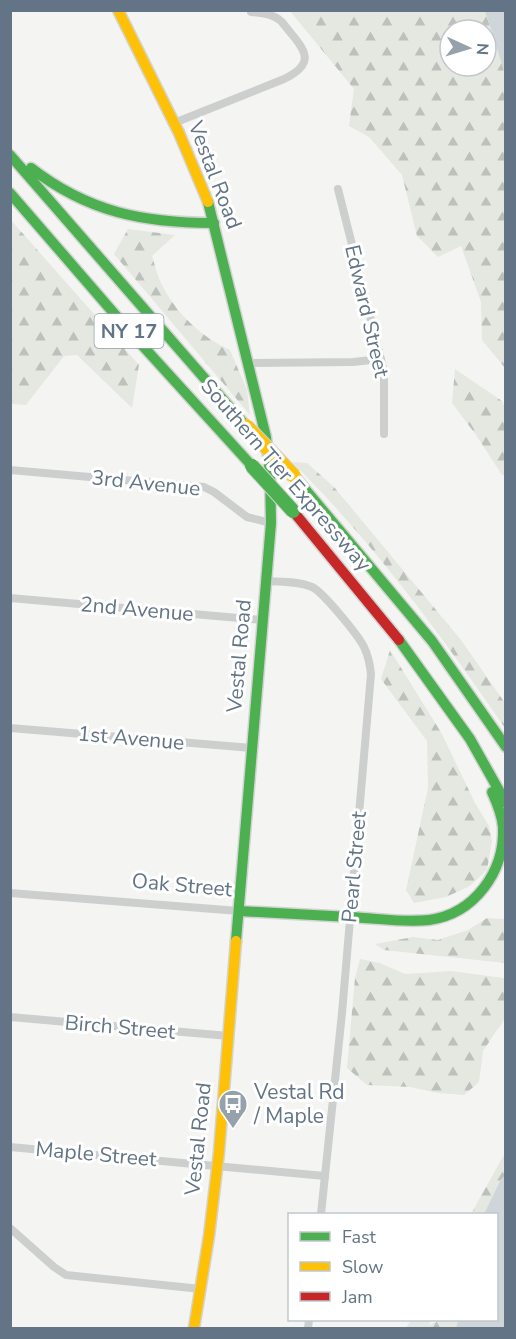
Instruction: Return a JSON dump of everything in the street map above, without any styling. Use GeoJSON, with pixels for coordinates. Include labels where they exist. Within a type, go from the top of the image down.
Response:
{"type":"FeatureCollection","features":[{"type":"Feature","properties":{"kind":"main road","name":"Vestal Road"},"geometry":{"type":"LineString","coordinates":[[118,10],[174,123],[202,186],[214,223],[249,363],[266,437],[270,474],[271,523],[218,1165],[194,1329]]}},
{"type":"Feature","properties":{"kind":"main road"},"geometry":{"type":"LineString","coordinates":[[10,153],[50,183],[95,207],[146,219],[180,223],[214,223]]}},
{"type":"Feature","properties":{"kind":"main road","name":"Southern Tier Expressway"},"geometry":{"type":"LineString","coordinates":[[10,153],[246,426],[294,476],[432,641],[477,702],[506,747]]}},
{"type":"Feature","properties":{"kind":"main road","name":"Southern Tier Expressway"},"geometry":{"type":"LineString","coordinates":[[10,193],[131,333],[293,511],[392,629],[435,686],[471,740],[506,803]]}},
{"type":"Feature","properties":{"kind":"main road","name":"Oak Street"},"geometry":{"type":"LineString","coordinates":[[239,911],[430,920],[451,914],[467,906],[489,883],[497,870],[501,856],[503,826],[499,809],[471,740]]}},
{"type":"Feature","properties":{"kind":"street"},"geometry":{"type":"LineString","coordinates":[[174,123],[284,79],[299,72],[304,66],[305,60],[298,44],[278,18],[251,12]]}},
{"type":"Feature","properties":{"kind":"street","name":"Edward Street"},"geometry":{"type":"LineString","coordinates":[[338,189],[381,359],[385,387],[384,434]]}},
{"type":"Feature","properties":{"kind":"street"},"geometry":{"type":"LineString","coordinates":[[249,363],[353,362],[381,359]]}},
{"type":"Feature","properties":{"kind":"street","name":"3rd Avenue"},"geometry":{"type":"LineString","coordinates":[[10,470],[204,487],[247,518],[271,523]]}},
{"type":"Feature","properties":{"kind":"street","name":"Pearl Street"},"geometry":{"type":"LineString","coordinates":[[266,581],[304,584],[315,588],[363,645],[370,664],[370,692],[321,1213]]}},
{"type":"Feature","properties":{"kind":"street","name":"2nd Avenue"},"geometry":{"type":"LineString","coordinates":[[10,598],[263,620]]}},
{"type":"Feature","properties":{"kind":"street","name":"1st Avenue"},"geometry":{"type":"LineString","coordinates":[[10,728],[252,748]]}},
{"type":"Feature","properties":{"kind":"street","name":"Oak Street"},"geometry":{"type":"LineString","coordinates":[[10,893],[239,911]]}},
{"type":"Feature","properties":{"kind":"street","name":"Birch Street"},"geometry":{"type":"LineString","coordinates":[[10,1017],[229,1036]]}},
{"type":"Feature","properties":{"kind":"street","name":"Maple Street"},"geometry":{"type":"LineString","coordinates":[[10,1147],[326,1176]]}},
{"type":"Feature","properties":{"kind":"street"},"geometry":{"type":"LineString","coordinates":[[10,1228],[54,1268],[66,1275],[201,1289]]}},
{"type":"Feature","properties":{"kind":"green space"},"geometry":{"type":"Polygon","coordinates":[[[290,11],[485,11],[487,18],[438,18],[438,78],[498,78],[498,52],[505,74],[505,368],[482,340],[481,302],[461,246],[438,257],[417,236],[402,175],[369,137],[349,126],[354,89],[290,11]]]}},
{"type":"Feature","properties":{"kind":"green space"},"geometry":{"type":"Polygon","coordinates":[[[10,219],[139,365],[132,408],[77,355],[64,356],[26,405],[11,404],[10,219]]]}},
{"type":"Feature","properties":{"kind":"green space"},"geometry":{"type":"Polygon","coordinates":[[[128,229],[175,235],[152,256],[160,280],[183,316],[210,339],[230,350],[247,390],[250,415],[114,254],[128,229]]]}},
{"type":"Feature","properties":{"kind":"green space"},"geometry":{"type":"Polygon","coordinates":[[[455,369],[502,401],[505,408],[505,475],[502,475],[452,403],[455,369]]]}},
{"type":"Feature","properties":{"kind":"green space"},"geometry":{"type":"Polygon","coordinates":[[[292,462],[307,463],[334,487],[461,640],[505,703],[505,728],[405,590],[350,524],[292,462]]]}},
{"type":"Feature","properties":{"kind":"green space"},"geometry":{"type":"Polygon","coordinates":[[[390,650],[442,734],[475,803],[489,826],[492,841],[487,870],[470,886],[446,897],[414,903],[406,890],[428,788],[427,741],[381,679],[390,650]]]}},
{"type":"Feature","properties":{"kind":"green space"},"geometry":{"type":"Polygon","coordinates":[[[487,918],[505,919],[505,963],[384,950],[375,944],[413,937],[438,940],[468,930],[487,918]]]}},
{"type":"Feature","properties":{"kind":"green space"},"geometry":{"type":"Polygon","coordinates":[[[360,959],[380,963],[405,974],[451,971],[504,978],[505,1018],[483,1051],[479,1082],[464,1095],[438,1093],[410,1087],[367,1085],[347,1068],[355,978],[360,959]]]}},
{"type":"Feature","properties":{"kind":"green space"},"geometry":{"type":"Polygon","coordinates":[[[505,1153],[505,1176],[500,1181],[484,1213],[472,1213],[505,1153]]]}},
{"type":"Feature","properties":{"kind":"green space"},"geometry":{"type":"Polygon","coordinates":[[[410,1321],[431,1321],[429,1325],[437,1321],[458,1321],[456,1328],[406,1328],[410,1321]]]}},
{"type":"Feature","properties":{"kind":"shaded area"},"geometry":{"type":"Polygon","coordinates":[[[485,11],[505,11],[505,74],[498,52],[498,18],[487,18],[485,11]]]}},
{"type":"Feature","properties":{"kind":"shaded area"},"geometry":{"type":"Polygon","coordinates":[[[505,1176],[505,1328],[456,1328],[458,1321],[498,1321],[498,1213],[484,1213],[500,1181],[505,1176]]]}},
{"type":"Feature","properties":{"kind":"traffic: fast"},"geometry":{"type":"LineString","coordinates":[[10,155],[246,426]]}},
{"type":"Feature","properties":{"kind":"traffic: fast"},"geometry":{"type":"LineString","coordinates":[[31,168],[74,195],[117,212],[163,221],[214,223]]}},
{"type":"Feature","properties":{"kind":"traffic: fast"},"geometry":{"type":"LineString","coordinates":[[10,193],[131,333],[252,466]]}},
{"type":"Feature","properties":{"kind":"traffic: fast"},"geometry":{"type":"LineString","coordinates":[[208,202],[266,437],[270,474],[271,523],[236,941]]}},
{"type":"Feature","properties":{"kind":"traffic: fast"},"geometry":{"type":"LineString","coordinates":[[252,466],[293,511]]}},
{"type":"Feature","properties":{"kind":"traffic: fast"},"geometry":{"type":"LineString","coordinates":[[294,476],[432,641],[506,747]]}},
{"type":"Feature","properties":{"kind":"traffic: fast"},"geometry":{"type":"LineString","coordinates":[[399,640],[470,739],[506,803]]}},
{"type":"Feature","properties":{"kind":"traffic: fast"},"geometry":{"type":"LineString","coordinates":[[350,917],[399,921],[429,920],[445,916],[473,900],[492,875],[499,860],[502,844],[502,818],[492,792]]}},
{"type":"Feature","properties":{"kind":"traffic: fast"},"geometry":{"type":"LineString","coordinates":[[239,911],[350,917]]}},
{"type":"Feature","properties":{"kind":"traffic: slow"},"geometry":{"type":"LineString","coordinates":[[118,10],[179,133],[208,202]]}},
{"type":"Feature","properties":{"kind":"traffic: slow"},"geometry":{"type":"LineString","coordinates":[[246,426],[294,476]]}},
{"type":"Feature","properties":{"kind":"traffic: slow"},"geometry":{"type":"LineString","coordinates":[[194,1328],[209,1236],[219,1152],[236,941]]}},
{"type":"Feature","properties":{"kind":"traffic: jam"},"geometry":{"type":"LineString","coordinates":[[293,511],[399,640]]}},
{"type":"Feature","properties":{"kind":"place","name":"Vestal Rd / Maple"},"geometry":{"type":"Point","coordinates":[233,1130]}}]}
